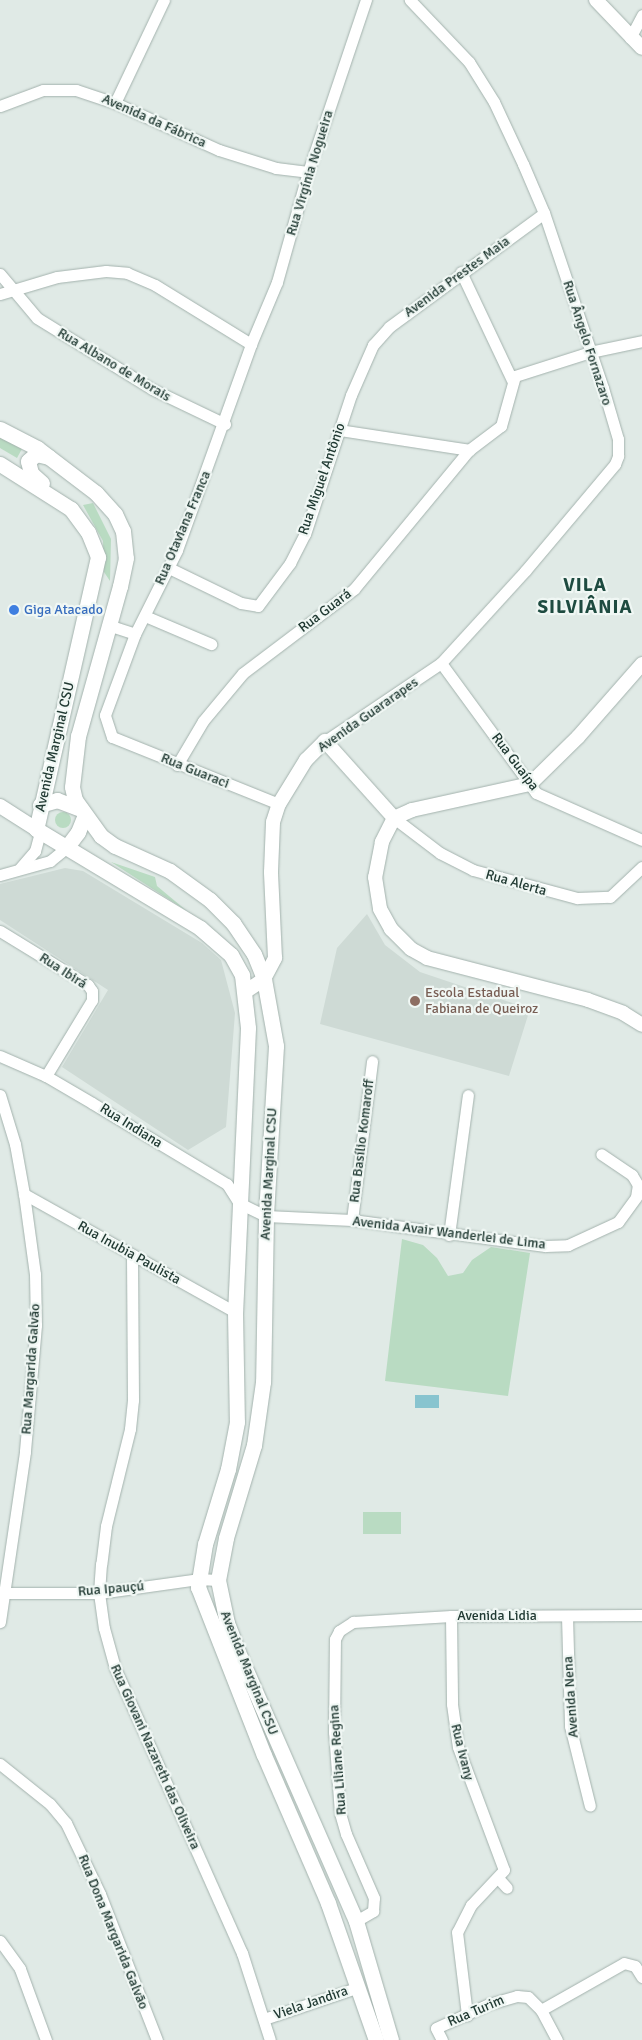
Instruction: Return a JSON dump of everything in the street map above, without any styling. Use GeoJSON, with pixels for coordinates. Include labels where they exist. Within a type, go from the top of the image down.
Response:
{"type":"FeatureCollection","features":[{"type":"Feature","properties":{"kind":"main road","name":"Avenida Marginal CSU"},"geometry":{"type":"LineString","coordinates":[[0,429],[50,458],[96,492],[114,514],[123,532],[126,558],[111,626],[78,736],[73,765],[72,787],[83,812],[100,836],[115,846],[170,871],[210,900],[233,923],[254,954],[264,978],[276,1046],[235,1312],[237,1422],[228,1469],[205,1544],[198,1579],[205,1610],[324,1894],[359,1987],[376,2040]]}},
{"type":"Feature","properties":{"kind":"main road"},"geometry":{"type":"LineString","coordinates":[[50,458],[36,454],[27,467],[58,498]]}},
{"type":"Feature","properties":{"kind":"main road","name":"Avenida Marginal CSU"},"geometry":{"type":"LineString","coordinates":[[0,464],[58,498],[78,516],[94,542],[98,557],[40,806],[38,830],[182,916],[231,955],[242,975],[248,1028],[252,1209],[263,1382],[259,1418],[218,1580],[228,1623],[241,1660],[356,1921],[391,2040]]}},
{"type":"Feature","properties":{"kind":"main road"},"geometry":{"type":"LineString","coordinates":[[40,806],[57,800],[83,812],[78,832],[66,848]]}},
{"type":"Feature","properties":{"kind":"street"},"geometry":{"type":"LineString","coordinates":[[115,103],[164,0]]}},
{"type":"Feature","properties":{"kind":"street","name":"Rua Virgínia Nogueira"},"geometry":{"type":"LineString","coordinates":[[251,344],[277,282],[308,172],[366,0]]}},
{"type":"Feature","properties":{"kind":"street","name":"Rua Ângelo Fornazaro"},"geometry":{"type":"LineString","coordinates":[[410,0],[469,62],[494,102],[544,213],[618,439],[615,464],[441,664]]}},
{"type":"Feature","properties":{"kind":"street"},"geometry":{"type":"LineString","coordinates":[[596,0],[630,38],[642,48]]}},
{"type":"Feature","properties":{"kind":"street"},"geometry":{"type":"LineString","coordinates":[[630,38],[642,15]]}},
{"type":"Feature","properties":{"kind":"street","name":"Avenida da Fábrica"},"geometry":{"type":"LineString","coordinates":[[0,106],[43,90],[76,90],[115,103],[219,150],[276,168],[308,172]]}},
{"type":"Feature","properties":{"kind":"street","name":"Avenida Prestes Maia"},"geometry":{"type":"LineString","coordinates":[[373,345],[389,327],[461,272],[544,213]]}},
{"type":"Feature","properties":{"kind":"street"},"geometry":{"type":"LineString","coordinates":[[461,272],[515,377],[590,352],[642,341]]}},
{"type":"Feature","properties":{"kind":"street"},"geometry":{"type":"LineString","coordinates":[[0,294],[83,273],[127,273],[155,285],[251,344]]}},
{"type":"Feature","properties":{"kind":"street","name":"Rua Albano de Morais"},"geometry":{"type":"LineString","coordinates":[[0,274],[37,318],[54,330],[152,389],[225,424]]}},
{"type":"Feature","properties":{"kind":"street","name":"Rua Otaviana Franca"},"geometry":{"type":"LineString","coordinates":[[112,737],[105,715],[135,634],[168,568],[225,424],[251,344]]}},
{"type":"Feature","properties":{"kind":"street","name":"Rua Miguel Antônio"},"geometry":{"type":"LineString","coordinates":[[168,568],[241,603],[258,606],[290,563],[305,534],[339,430],[373,345]]}},
{"type":"Feature","properties":{"kind":"street","name":"Rua Guará"},"geometry":{"type":"LineString","coordinates":[[177,765],[204,721],[243,673],[354,590],[469,450],[501,426],[515,377]]}},
{"type":"Feature","properties":{"kind":"street"},"geometry":{"type":"LineString","coordinates":[[339,430],[469,450]]}},
{"type":"Feature","properties":{"kind":"street"},"geometry":{"type":"LineString","coordinates":[[145,616],[211,644]]}},
{"type":"Feature","properties":{"kind":"street"},"geometry":{"type":"LineString","coordinates":[[111,626],[135,634]]}},
{"type":"Feature","properties":{"kind":"street","name":"Avenida Guararapes"},"geometry":{"type":"LineString","coordinates":[[245,992],[264,978],[275,958],[277,943],[271,843],[279,804],[306,760],[326,741],[441,664]]}},
{"type":"Feature","properties":{"kind":"street","name":"Rua Guaípa"},"geometry":{"type":"LineString","coordinates":[[441,664],[530,784],[545,799],[642,840]]}},
{"type":"Feature","properties":{"kind":"street"},"geometry":{"type":"LineString","coordinates":[[639,673],[530,784],[412,810],[394,818],[388,827],[377,858],[376,895],[390,929],[411,949],[427,958],[588,1000],[623,1013],[642,1026]]}},
{"type":"Feature","properties":{"kind":"street","name":"Rua Guaraci"},"geometry":{"type":"LineString","coordinates":[[112,737],[177,765],[279,804]]}},
{"type":"Feature","properties":{"kind":"street"},"geometry":{"type":"LineString","coordinates":[[326,741],[394,818]]}},
{"type":"Feature","properties":{"kind":"street"},"geometry":{"type":"LineString","coordinates":[[0,806],[38,830],[35,851],[20,868]]}},
{"type":"Feature","properties":{"kind":"street","name":"Rua Alerta"},"geometry":{"type":"LineString","coordinates":[[394,818],[440,853],[473,870],[577,898],[610,897],[642,867]]}},
{"type":"Feature","properties":{"kind":"street"},"geometry":{"type":"LineString","coordinates":[[0,874],[50,861],[66,848]]}},
{"type":"Feature","properties":{"kind":"street","name":"Rua Ibirá"},"geometry":{"type":"LineString","coordinates":[[0,931],[88,985],[92,991],[92,1000],[46,1076]]}},
{"type":"Feature","properties":{"kind":"street","name":"Rua Indiana"},"geometry":{"type":"LineString","coordinates":[[0,1056],[46,1076],[227,1184],[252,1209]]}},
{"type":"Feature","properties":{"kind":"street","name":"Rua Basílio Komaroff"},"geometry":{"type":"LineString","coordinates":[[352,1220],[372,1061]]}},
{"type":"Feature","properties":{"kind":"street","name":"Rua Margarida Galvão"},"geometry":{"type":"LineString","coordinates":[[0,1095],[15,1144],[24,1194],[35,1274],[36,1326],[25,1452],[0,1619]]}},
{"type":"Feature","properties":{"kind":"street"},"geometry":{"type":"LineString","coordinates":[[449,1234],[468,1095]]}},
{"type":"Feature","properties":{"kind":"street"},"geometry":{"type":"LineString","coordinates":[[600,1154],[636,1180],[638,1206]]}},
{"type":"Feature","properties":{"kind":"street","name":"Rua Inubia Paulista"},"geometry":{"type":"LineString","coordinates":[[24,1194],[235,1312]]}},
{"type":"Feature","properties":{"kind":"street","name":"Avenida Avair Wanderlei de Lima"},"geometry":{"type":"LineString","coordinates":[[252,1209],[352,1220],[545,1246],[568,1245],[618,1222],[638,1206]]}},
{"type":"Feature","properties":{"kind":"street","name":"Rua Giovani Nazareth das Oliveira"},"geometry":{"type":"LineString","coordinates":[[132,1256],[130,1429],[106,1526],[99,1593],[115,1668],[242,1953],[270,2040]]}},
{"type":"Feature","properties":{"kind":"street","name":"Rua Ipauçú"},"geometry":{"type":"LineString","coordinates":[[4,1593],[99,1593],[198,1579],[218,1580]]}},
{"type":"Feature","properties":{"kind":"street","name":"Avenida Lidia"},"geometry":{"type":"LineString","coordinates":[[353,1622],[451,1616],[642,1615]]}},
{"type":"Feature","properties":{"kind":"street","name":"Rua Ivany"},"geometry":{"type":"LineString","coordinates":[[451,1616],[452,1704],[458,1748],[503,1864],[504,1872],[498,1878]]}},
{"type":"Feature","properties":{"kind":"street","name":"Avenida Nena"},"geometry":{"type":"LineString","coordinates":[[567,1616],[570,1726],[590,1806]]}},
{"type":"Feature","properties":{"kind":"street","name":"Rua Liliane Regina"},"geometry":{"type":"LineString","coordinates":[[353,1622],[339,1631],[335,1639],[334,1732],[340,1813],[346,1834],[374,1898],[373,1911],[356,1921]]}},
{"type":"Feature","properties":{"kind":"street","name":"Rua Dona Margarida Galvão"},"geometry":{"type":"LineString","coordinates":[[0,1764],[50,1804],[66,1823],[100,1894],[157,2040]]}},
{"type":"Feature","properties":{"kind":"street"},"geometry":{"type":"LineString","coordinates":[[467,2015],[457,1932],[471,1905],[498,1878],[507,1888]]}},
{"type":"Feature","properties":{"kind":"street"},"geometry":{"type":"LineString","coordinates":[[0,1941],[20,1969],[46,2040]]}},
{"type":"Feature","properties":{"kind":"street"},"geometry":{"type":"LineString","coordinates":[[557,2040],[541,2010],[624,1963],[635,1966],[642,1978]]}},
{"type":"Feature","properties":{"kind":"street","name":"Viela Jandira"},"geometry":{"type":"LineString","coordinates":[[264,2019],[359,1987]]}},
{"type":"Feature","properties":{"kind":"street","name":"Rua Turim"},"geometry":{"type":"LineString","coordinates":[[442,2040],[436,2028],[511,1996],[528,1997],[541,2010]]}},
{"type":"Feature","properties":{"kind":"shaded area"},"geometry":{"type":"Polygon","coordinates":[[[65,868],[83,871],[202,943],[221,960],[235,1013],[226,1127],[188,1150],[62,1067],[108,990],[0,920],[0,884],[65,868]]]}},
{"type":"Feature","properties":{"kind":"shaded area","name":"Escola Estadual Fabiana de Queiroz"},"geometry":{"type":"Polygon","coordinates":[[[367,914],[385,945],[420,972],[530,1009],[509,1076],[320,1024],[337,948],[367,914]]]}},
{"type":"Feature","properties":{"kind":"green space"},"geometry":{"type":"Polygon","coordinates":[[[0,436],[23,447],[17,458],[0,448],[0,436]]]}},
{"type":"Feature","properties":{"kind":"green space"},"geometry":{"type":"Polygon","coordinates":[[[93,503],[111,539],[110,581],[104,572],[103,541],[83,505],[93,503]]]}},
{"type":"Feature","properties":{"kind":"green space"},"geometry":{"type":"Polygon","coordinates":[[[60,812],[66,812],[71,817],[69,826],[60,828],[55,823],[55,817],[60,812]]]}},
{"type":"Feature","properties":{"kind":"green space"},"geometry":{"type":"Polygon","coordinates":[[[111,862],[155,877],[157,886],[187,911],[111,862]]]}},
{"type":"Feature","properties":{"kind":"green space"},"geometry":{"type":"Polygon","coordinates":[[[402,1239],[423,1245],[437,1258],[448,1276],[463,1273],[472,1260],[491,1247],[530,1253],[508,1396],[385,1381],[402,1239]]]}},
{"type":"Feature","properties":{"kind":"green space"},"geometry":{"type":"Polygon","coordinates":[[[363,1512],[401,1512],[401,1534],[363,1534],[363,1512]]]}},
{"type":"Feature","properties":{"kind":"water"},"geometry":{"type":"Polygon","coordinates":[[[415,1395],[439,1395],[439,1408],[415,1408],[415,1395]]]}},
{"type":"Feature","properties":{"kind":"place","name":"Giga Atacado"},"geometry":{"type":"Point","coordinates":[14,610]}},
{"type":"Feature","properties":{"kind":"place","name":"Escola Estadual Fabiana de Queiroz"},"geometry":{"type":"Point","coordinates":[415,1001]}},
{"type":"Feature","properties":{"kind":"district","name":"VILA SILVIÂNIA"},"geometry":{"type":"Point","coordinates":[585,597]}}]}
